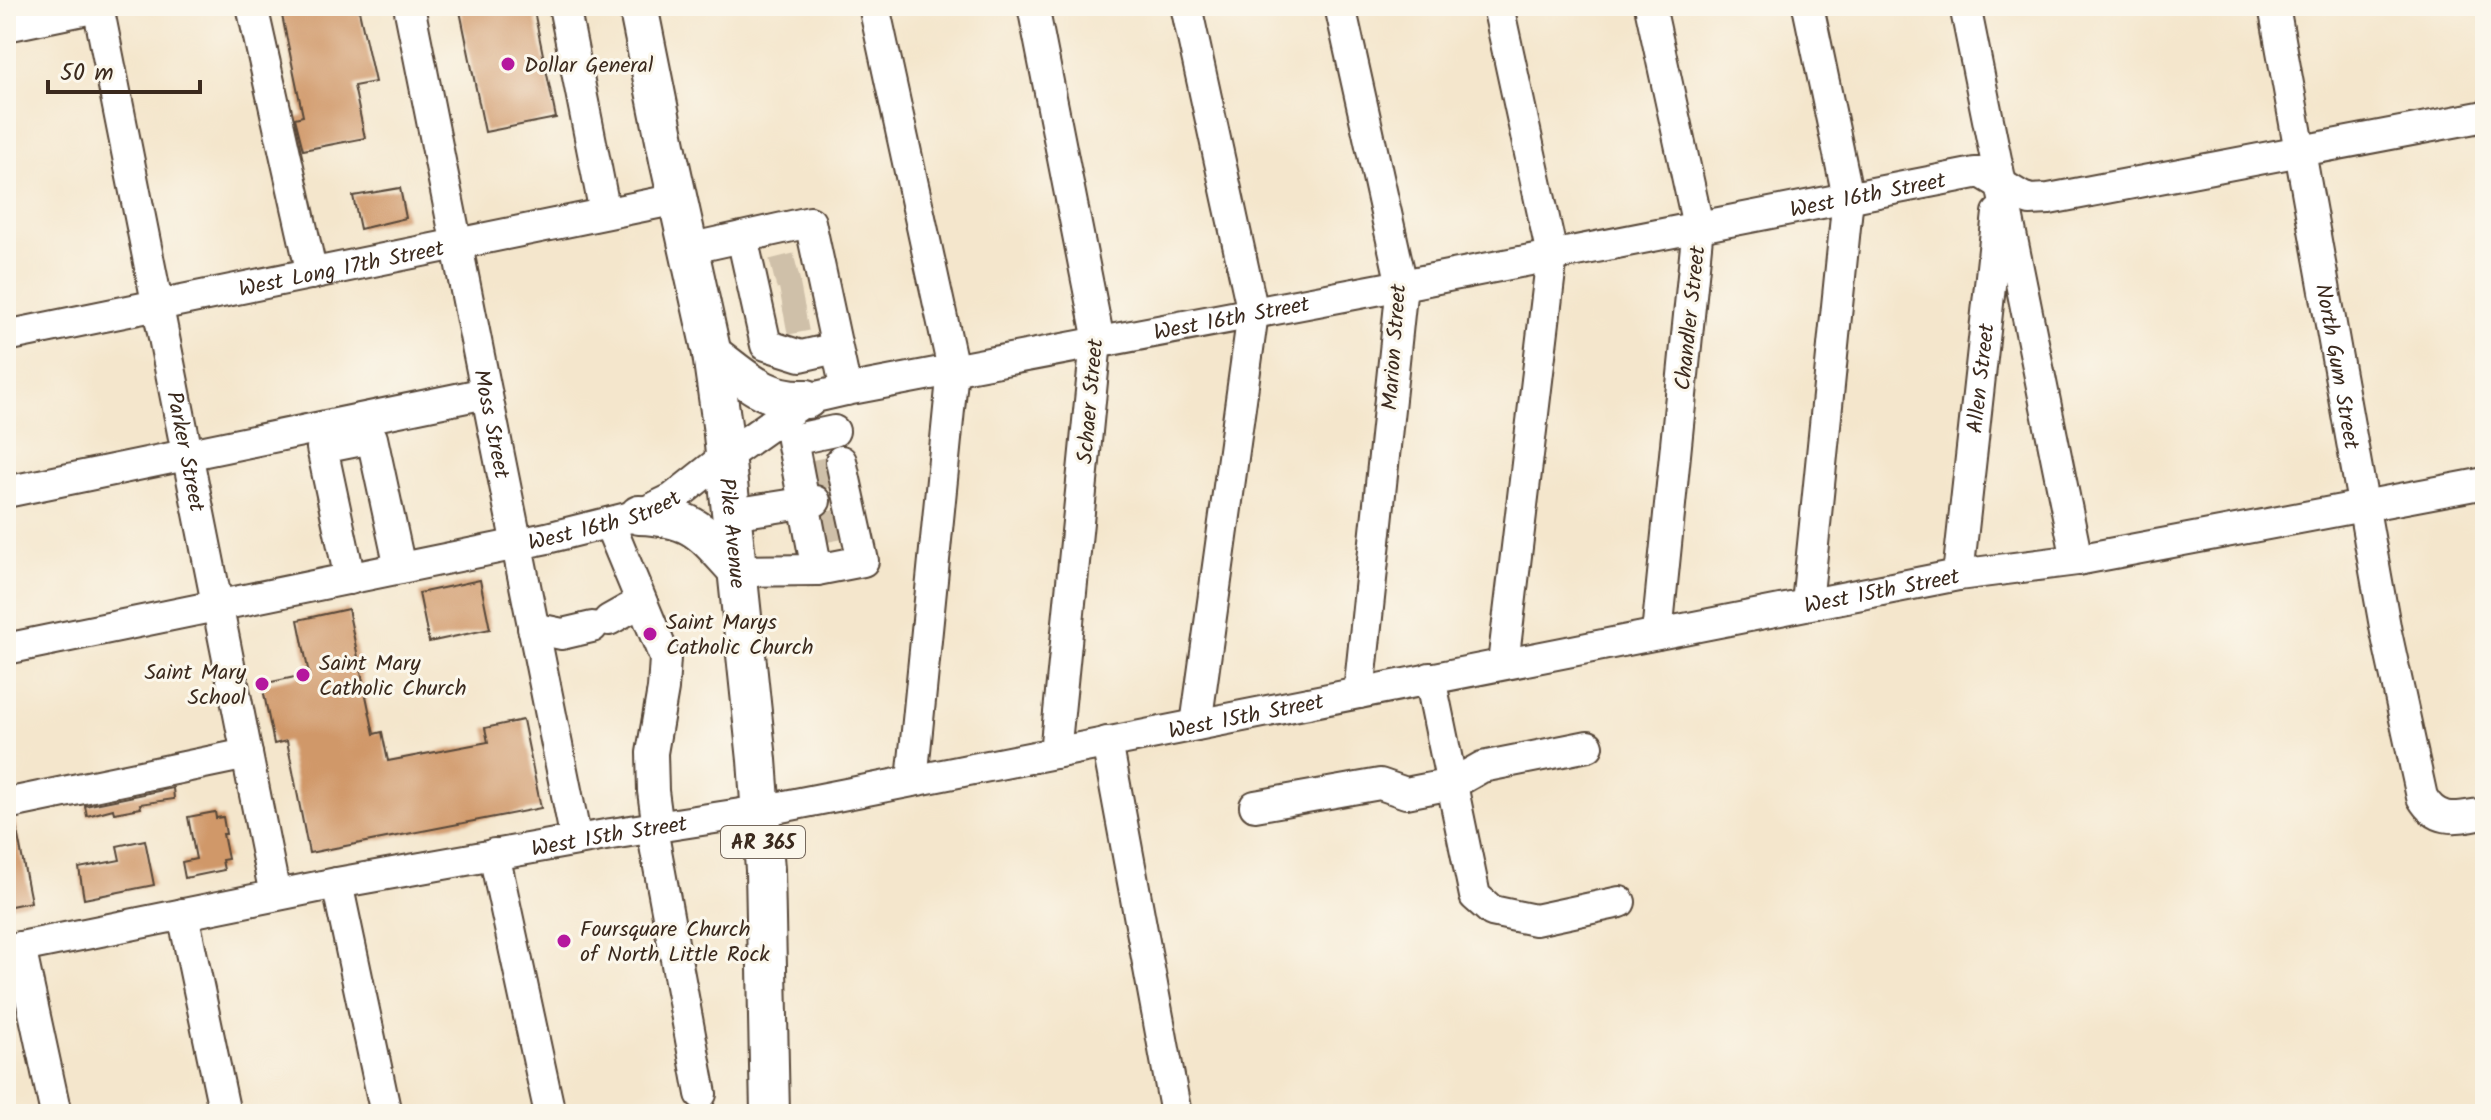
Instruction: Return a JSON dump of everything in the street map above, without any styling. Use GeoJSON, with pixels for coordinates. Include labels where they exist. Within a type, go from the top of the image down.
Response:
{"type":"FeatureCollection","features":[{"type":"Feature","properties":{"kind":"main road","name":"Pike Avenue"},"geometry":{"type":"LineString","coordinates":[[641,7],[677,199],[712,354],[732,514],[765,870],[770,1114]]}},
{"type":"Feature","properties":{"kind":"main road"},"geometry":{"type":"LineString","coordinates":[[712,354],[757,387],[775,396],[791,400],[826,394]]}},
{"type":"Feature","properties":{"kind":"main road"},"geometry":{"type":"LineString","coordinates":[[624,519],[667,516],[683,521],[704,533],[738,571]]}},
{"type":"Feature","properties":{"kind":"street"},"geometry":{"type":"LineString","coordinates":[[6,26],[100,6]]}},
{"type":"Feature","properties":{"kind":"street","name":"Parker Street"},"geometry":{"type":"LineString","coordinates":[[100,6],[275,895]]}},
{"type":"Feature","properties":{"kind":"street"},"geometry":{"type":"LineString","coordinates":[[252,6],[312,274]]}},
{"type":"Feature","properties":{"kind":"street","name":"Moss Street"},"geometry":{"type":"LineString","coordinates":[[409,6],[576,840]]}},
{"type":"Feature","properties":{"kind":"street"},"geometry":{"type":"LineString","coordinates":[[564,6],[605,213]]}},
{"type":"Feature","properties":{"kind":"street"},"geometry":{"type":"LineString","coordinates":[[874,6],[953,369],[912,781]]}},
{"type":"Feature","properties":{"kind":"street","name":"Schaer Street"},"geometry":{"type":"LineString","coordinates":[[1033,6],[1095,322],[1096,342],[1055,753]]}},
{"type":"Feature","properties":{"kind":"street"},"geometry":{"type":"LineString","coordinates":[[1186,6],[1253,313],[1196,725]]}},
{"type":"Feature","properties":{"kind":"street","name":"Marion Street"},"geometry":{"type":"LineString","coordinates":[[1340,6],[1402,285],[1359,693]]}},
{"type":"Feature","properties":{"kind":"street"},"geometry":{"type":"LineString","coordinates":[[1498,6],[1552,255],[1503,664]]}},
{"type":"Feature","properties":{"kind":"street","name":"Chandler Street"},"geometry":{"type":"LineString","coordinates":[[1650,6],[1698,226],[1657,634]]}},
{"type":"Feature","properties":{"kind":"street"},"geometry":{"type":"LineString","coordinates":[[1807,604],[1848,197],[1808,6]]}},
{"type":"Feature","properties":{"kind":"street","name":"Allen Street"},"geometry":{"type":"LineString","coordinates":[[1965,6],[2077,560]]}},
{"type":"Feature","properties":{"kind":"street","name":"North Gum Street"},"geometry":{"type":"LineString","coordinates":[[2274,6],[2386,632],[2422,797],[2426,804],[2445,817],[2485,813]]}},
{"type":"Feature","properties":{"kind":"street","name":"West 16th Street"},"geometry":{"type":"LineString","coordinates":[[6,649],[517,544],[624,519],[672,499],[725,457],[826,394],[1975,173],[1982,173],[2030,200],[2049,199],[2485,116]]}},
{"type":"Feature","properties":{"kind":"street","name":"Allen Street"},"geometry":{"type":"LineString","coordinates":[[1958,575],[2001,183]]}},
{"type":"Feature","properties":{"kind":"street","name":"West Long 17th Street"},"geometry":{"type":"LineString","coordinates":[[6,336],[677,199]]}},
{"type":"Feature","properties":{"kind":"street"},"geometry":{"type":"LineString","coordinates":[[688,249],[810,222],[791,295],[766,345],[801,356],[836,348]]}},
{"type":"Feature","properties":{"kind":"street"},"geometry":{"type":"LineString","coordinates":[[742,237],[836,348]]}},
{"type":"Feature","properties":{"kind":"street"},"geometry":{"type":"LineString","coordinates":[[817,570],[828,489],[826,394],[836,348]]}},
{"type":"Feature","properties":{"kind":"street"},"geometry":{"type":"LineString","coordinates":[[6,492],[486,393]]}},
{"type":"Feature","properties":{"kind":"street"},"geometry":{"type":"LineString","coordinates":[[350,579],[322,448],[372,438],[400,568]]}},
{"type":"Feature","properties":{"kind":"street","name":"West 15th Street"},"geometry":{"type":"LineString","coordinates":[[13,948],[494,854],[760,811],[1958,575],[2077,560],[2485,483]]}},
{"type":"Feature","properties":{"kind":"street"},"geometry":{"type":"LineString","coordinates":[[732,514],[828,489]]}},
{"type":"Feature","properties":{"kind":"street"},"geometry":{"type":"LineString","coordinates":[[738,571],[817,570],[863,561],[828,489]]}},
{"type":"Feature","properties":{"kind":"street"},"geometry":{"type":"LineString","coordinates":[[624,519],[641,602],[665,658],[652,753],[655,828],[701,1094]]}},
{"type":"Feature","properties":{"kind":"street"},"geometry":{"type":"LineString","coordinates":[[533,628],[562,634],[601,624],[641,602]]}},
{"type":"Feature","properties":{"kind":"street"},"geometry":{"type":"LineString","coordinates":[[1430,678],[1475,896],[1492,911],[1535,920],[1620,902]]}},
{"type":"Feature","properties":{"kind":"street"},"geometry":{"type":"LineString","coordinates":[[1107,742],[1176,1114]]}},
{"type":"Feature","properties":{"kind":"street"},"geometry":{"type":"LineString","coordinates":[[1255,806],[1380,784],[1406,793],[1452,784],[1482,767],[1588,746]]}},
{"type":"Feature","properties":{"kind":"street"},"geometry":{"type":"LineString","coordinates":[[6,804],[247,754]]}},
{"type":"Feature","properties":{"kind":"street"},"geometry":{"type":"LineString","coordinates":[[494,854],[550,1114]]}},
{"type":"Feature","properties":{"kind":"street"},"geometry":{"type":"LineString","coordinates":[[337,883],[386,1114]]}},
{"type":"Feature","properties":{"kind":"street"},"geometry":{"type":"LineString","coordinates":[[183,914],[225,1114]]}},
{"type":"Feature","properties":{"kind":"street"},"geometry":{"type":"LineString","coordinates":[[13,948],[56,1114]]}},
{"type":"Feature","properties":{"kind":"building"},"geometry":{"type":"Polygon","coordinates":[[[280,6],[358,6],[375,82],[354,86],[365,138],[303,150],[295,118],[303,116],[280,6]]]}},
{"type":"Feature","properties":{"kind":"building","name":"Dollar General"},"geometry":{"type":"Polygon","coordinates":[[[484,6],[533,6],[556,118],[485,132],[460,11],[484,6]]]}},
{"type":"Feature","properties":{"kind":"building"},"geometry":{"type":"Polygon","coordinates":[[[400,188],[406,218],[360,229],[353,196],[400,188]]]}},
{"type":"Feature","properties":{"kind":"building"},"geometry":{"type":"Polygon","coordinates":[[[480,580],[490,629],[429,642],[419,593],[480,580]]]}},
{"type":"Feature","properties":{"kind":"building"},"geometry":{"type":"Polygon","coordinates":[[[348,609],[374,734],[382,732],[388,761],[488,742],[485,728],[523,720],[541,808],[309,853],[287,741],[274,744],[262,684],[309,674],[298,620],[348,609]]]}},
{"type":"Feature","properties":{"kind":"building"},"geometry":{"type":"Polygon","coordinates":[[[173,788],[174,799],[140,804],[141,808],[114,813],[113,809],[87,816],[85,806],[173,788]]]}},
{"type":"Feature","properties":{"kind":"building"},"geometry":{"type":"Polygon","coordinates":[[[215,812],[216,818],[223,817],[226,834],[223,834],[228,859],[222,860],[224,870],[185,878],[182,862],[196,859],[188,817],[215,812]]]}},
{"type":"Feature","properties":{"kind":"building"},"geometry":{"type":"Polygon","coordinates":[[[15,821],[31,902],[6,907],[6,822],[15,821]]]}},
{"type":"Feature","properties":{"kind":"building"},"geometry":{"type":"Polygon","coordinates":[[[145,840],[154,885],[84,899],[79,868],[120,860],[117,846],[145,840]]]}},
{"type":"Feature","properties":{"kind":"tunnel"},"geometry":{"type":"LineString","coordinates":[[773,274],[797,268]]}},
{"type":"Feature","properties":{"kind":"tunnel"},"geometry":{"type":"LineString","coordinates":[[781,298],[802,294]]}},
{"type":"Feature","properties":{"kind":"tunnel"},"geometry":{"type":"LineString","coordinates":[[785,320],[806,316]]}},
{"type":"Feature","properties":{"kind":"tunnel"},"geometry":{"type":"LineString","coordinates":[[809,476],[829,472]]}},
{"type":"Feature","properties":{"kind":"tunnel"},"geometry":{"type":"LineString","coordinates":[[821,528],[841,524]]}},
{"type":"Feature","properties":{"kind":"place","name":"Dollar General"},"geometry":{"type":"Point","coordinates":[508,64]}},
{"type":"Feature","properties":{"kind":"place","name":"Saint Marys Catholic Church"},"geometry":{"type":"Point","coordinates":[650,634]}},
{"type":"Feature","properties":{"kind":"place","name":"Saint Mary Catholic Church"},"geometry":{"type":"Point","coordinates":[303,675]}},
{"type":"Feature","properties":{"kind":"place","name":"Saint Mary School"},"geometry":{"type":"Point","coordinates":[262,684]}},
{"type":"Feature","properties":{"kind":"place","name":"Foursquare Church of North Little Rock"},"geometry":{"type":"Point","coordinates":[564,941]}}]}
